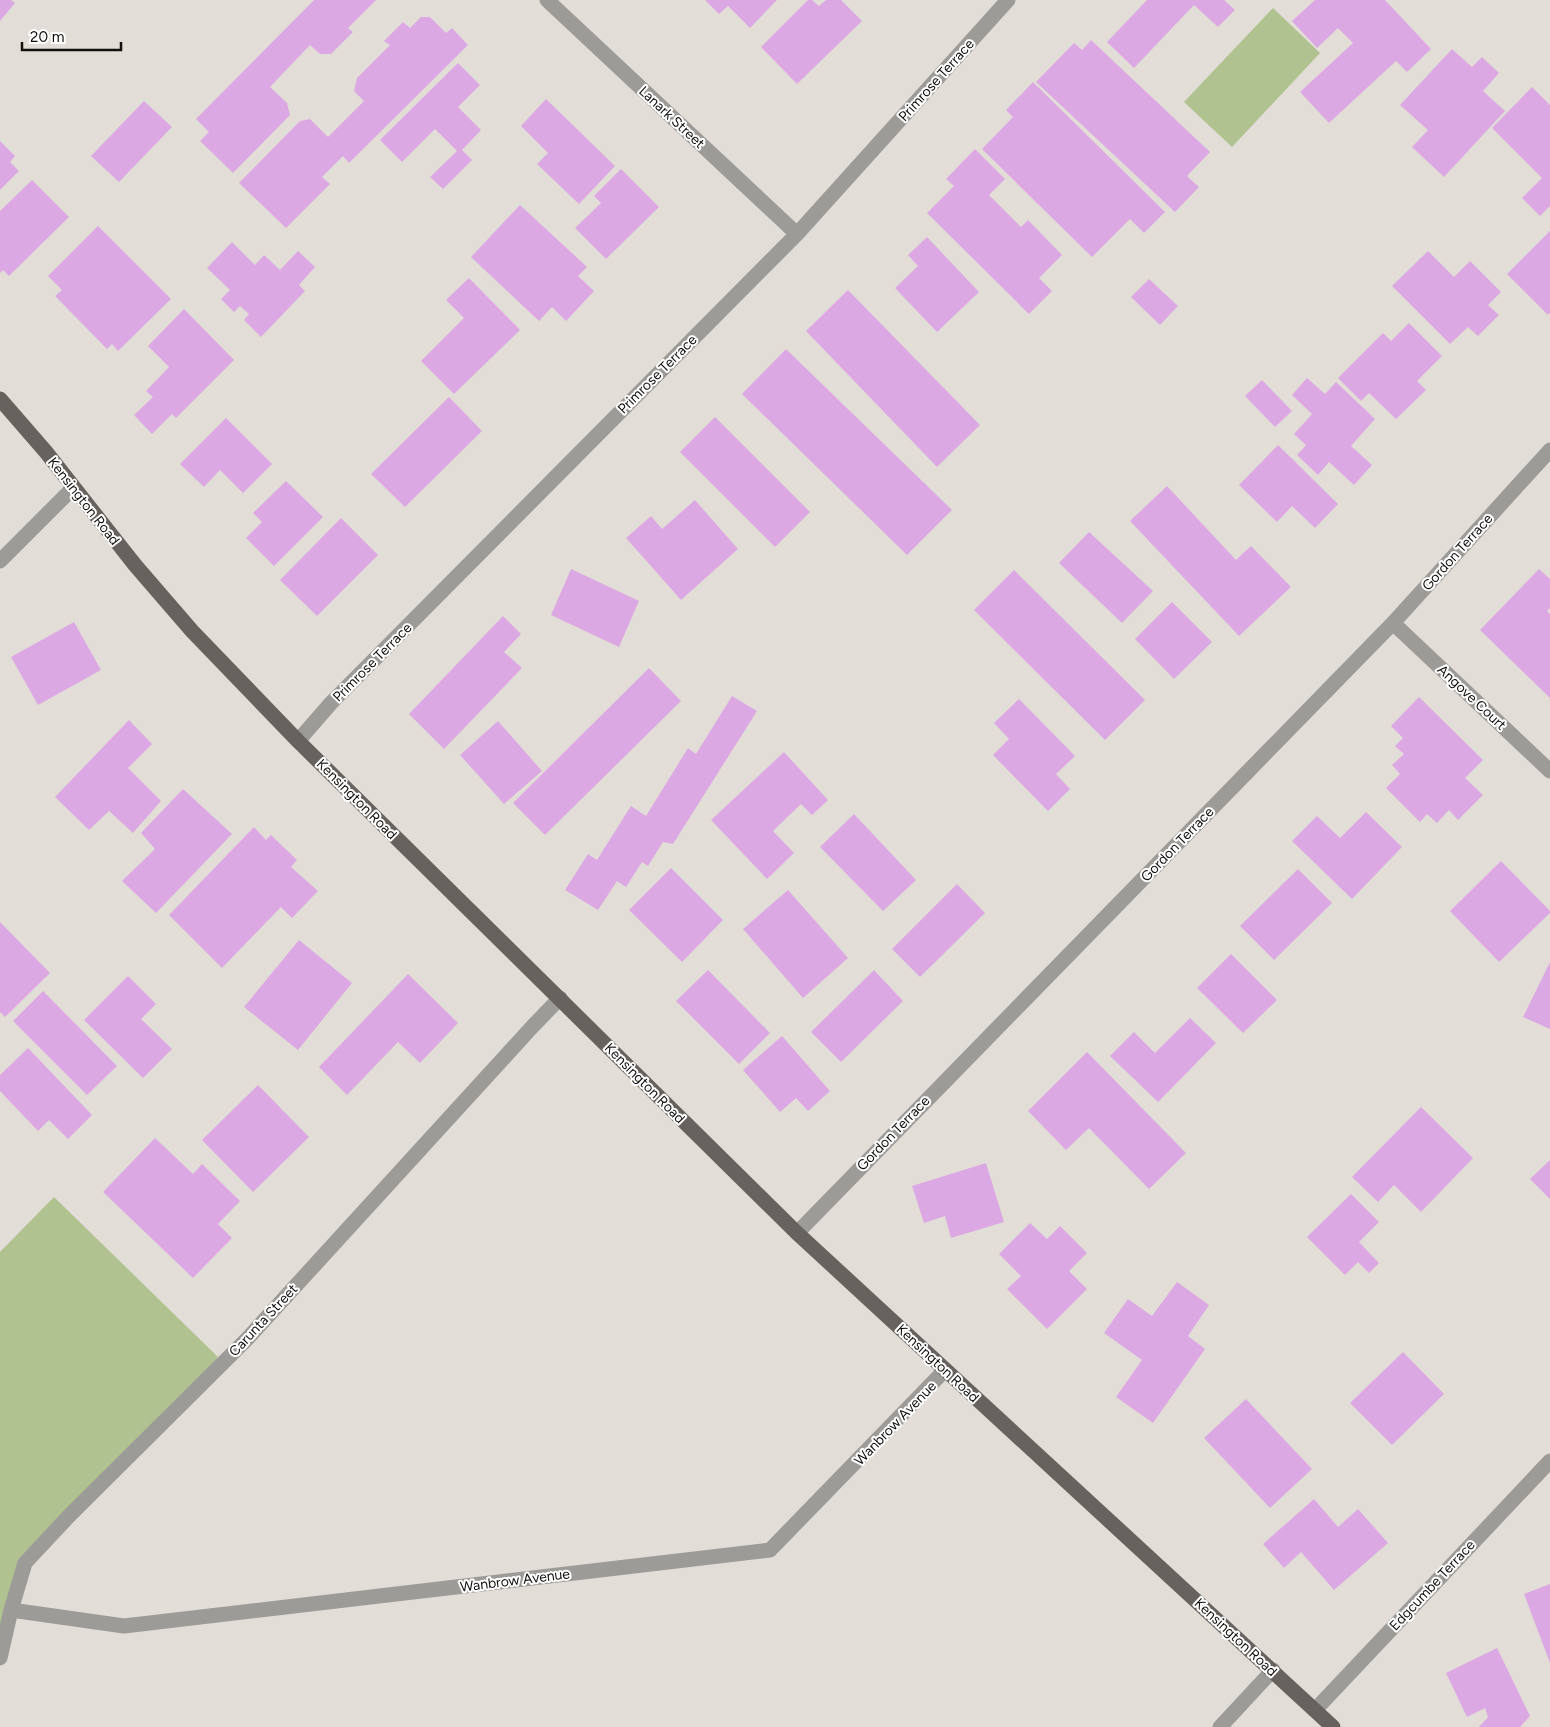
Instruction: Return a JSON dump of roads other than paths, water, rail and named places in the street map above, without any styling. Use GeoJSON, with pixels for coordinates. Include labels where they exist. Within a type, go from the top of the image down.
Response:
{"type":"FeatureCollection","features":[{"type":"Feature","properties":{"kind":"main road","name":"Kensington Road"},"geometry":{"type":"LineString","coordinates":[[0,398],[46,452],[135,565],[192,631],[298,740],[797,1232],[1333,1727]]}},
{"type":"Feature","properties":{"kind":"street","name":"Lanark Street"},"geometry":{"type":"LineString","coordinates":[[547,0],[797,234]]}},
{"type":"Feature","properties":{"kind":"street","name":"Primrose Terrace"},"geometry":{"type":"LineString","coordinates":[[298,740],[331,703],[797,234],[1008,0]]}},
{"type":"Feature","properties":{"kind":"street","name":"Gordon Terrace"},"geometry":{"type":"LineString","coordinates":[[797,1232],[1393,623],[1550,450]]}},
{"type":"Feature","properties":{"kind":"street"},"geometry":{"type":"LineString","coordinates":[[0,561],[73,488]]}},
{"type":"Feature","properties":{"kind":"street","name":"Angove Court"},"geometry":{"type":"LineString","coordinates":[[1393,623],[1550,771]]}},
{"type":"Feature","properties":{"kind":"street","name":"Carunta Street"},"geometry":{"type":"LineString","coordinates":[[0,1658],[11,1610],[26,1563],[68,1518],[248,1338],[560,998]]}},
{"type":"Feature","properties":{"kind":"street","name":"Wanbrow Avenue"},"geometry":{"type":"LineString","coordinates":[[11,1610],[124,1626],[770,1550],[945,1370]]}},
{"type":"Feature","properties":{"kind":"street","name":"Edgcumbe Terrace"},"geometry":{"type":"LineString","coordinates":[[1315,1710],[1550,1461]]}},
{"type":"Feature","properties":{"kind":"street"},"geometry":{"type":"LineString","coordinates":[[1220,1727],[1272,1670]]}}]}
